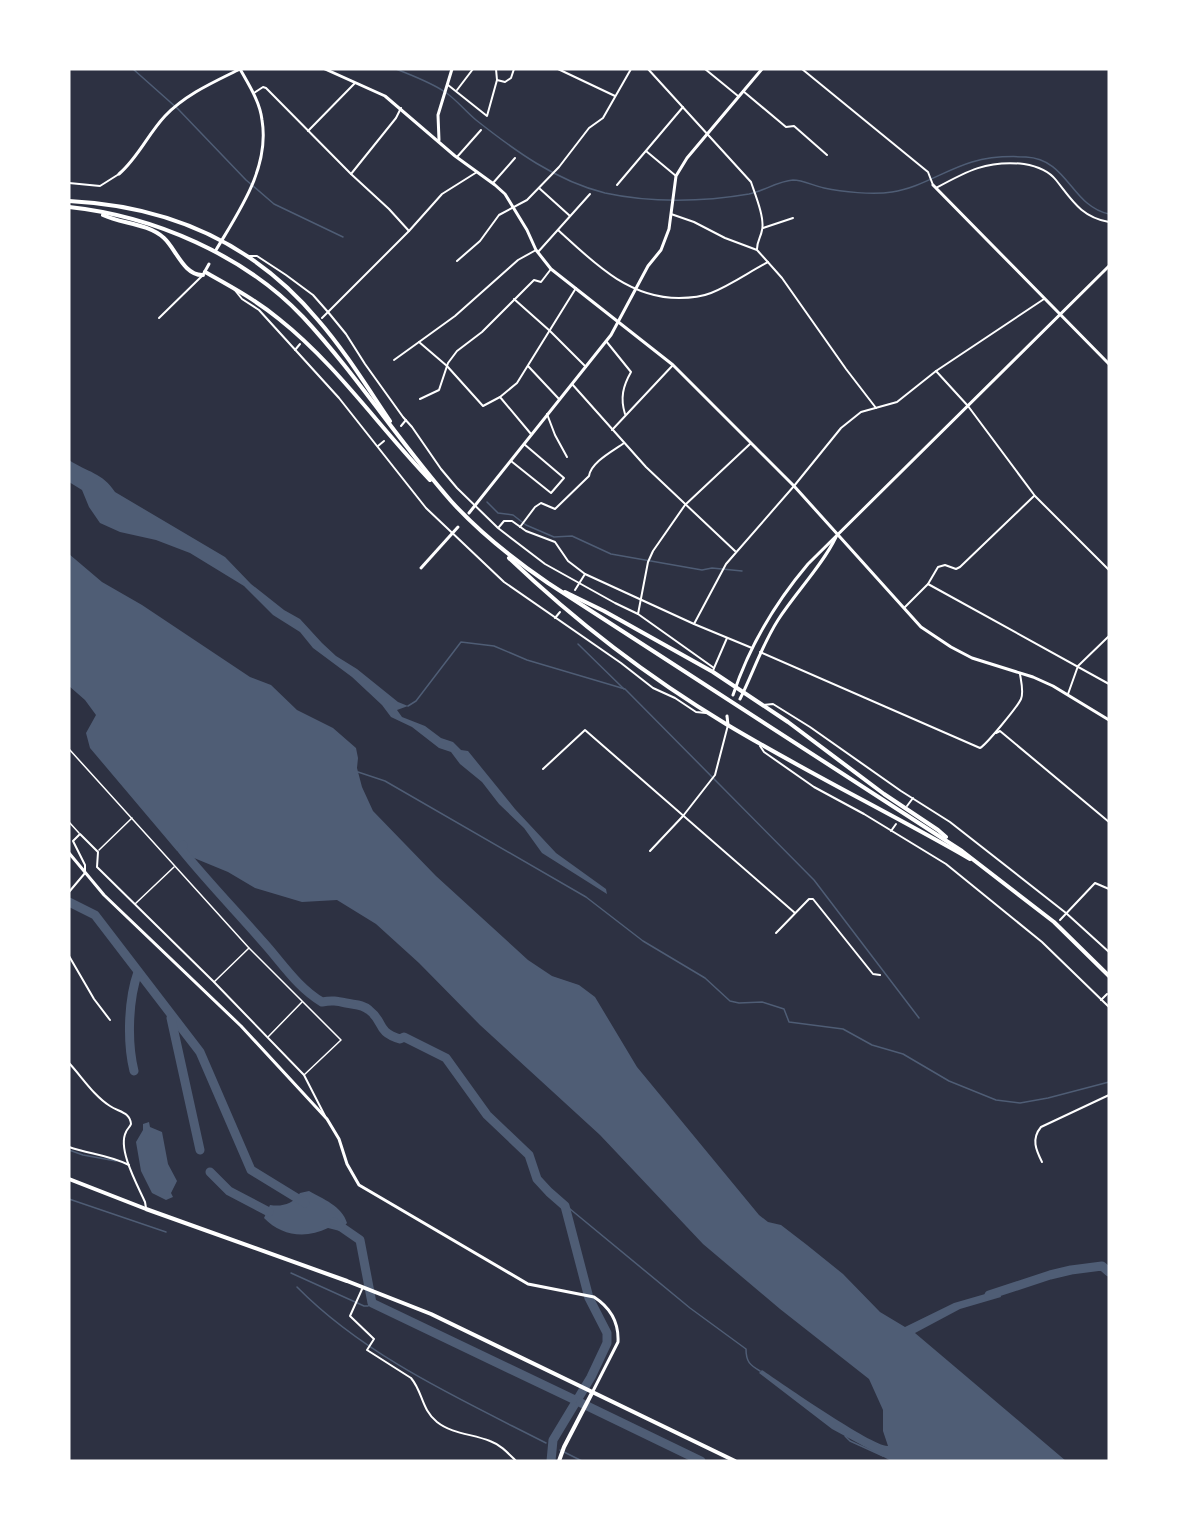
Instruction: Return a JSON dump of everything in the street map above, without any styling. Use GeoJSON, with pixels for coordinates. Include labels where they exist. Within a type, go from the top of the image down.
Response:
{"type":"FeatureCollection","features":[{"type":"Feature","properties":{"kind":"main road"},"geometry":{"type":"LineString","coordinates":[[69,201],[112,204],[164,216],[222,239],[249,256],[284,284],[317,318],[420,463]]}},
{"type":"Feature","properties":{"kind":"main road"},"geometry":{"type":"LineString","coordinates":[[69,207],[151,225],[179,235],[219,254],[270,287],[301,315],[328,346],[452,502]]}},
{"type":"Feature","properties":{"kind":"main road"},"geometry":{"type":"LineString","coordinates":[[95,211],[159,234],[190,272],[195,275],[204,273],[233,288],[296,333],[359,399],[416,466],[491,541],[543,590],[639,666],[728,725],[987,868]]}},
{"type":"Feature","properties":{"kind":"main road"},"geometry":{"type":"LineString","coordinates":[[491,541],[548,583],[987,868],[1054,922],[1109,976]]}},
{"type":"Feature","properties":{"kind":"main road"},"geometry":{"type":"LineString","coordinates":[[548,583],[713,670],[884,794],[938,830],[951,843]]}},
{"type":"Feature","properties":{"kind":"main road"},"geometry":{"type":"LineString","coordinates":[[69,1179],[364,1287],[431,1314],[735,1461]]}},
{"type":"Feature","properties":{"kind":"main road"},"geometry":{"type":"LineString","coordinates":[[559,1459],[592,1393]]}},
{"type":"Feature","properties":{"kind":"street"},"geometry":{"type":"LineString","coordinates":[[69,183],[100,186],[118,174],[134,158],[173,108],[186,98],[240,69],[254,93],[262,120],[261,164],[249,191],[216,250]]}},
{"type":"Feature","properties":{"kind":"street"},"geometry":{"type":"LineString","coordinates":[[326,69],[385,96],[505,194],[537,251],[551,268],[673,365],[794,486],[921,627],[951,647],[972,657],[1033,677],[1068,694],[1109,720]]}},
{"type":"Feature","properties":{"kind":"street"},"geometry":{"type":"LineString","coordinates":[[439,140],[438,115],[452,69]]}},
{"type":"Feature","properties":{"kind":"street"},"geometry":{"type":"LineString","coordinates":[[457,90],[473,69]]}},
{"type":"Feature","properties":{"kind":"street"},"geometry":{"type":"LineString","coordinates":[[446,85],[457,90],[487,116],[497,80],[496,69]]}},
{"type":"Feature","properties":{"kind":"street"},"geometry":{"type":"LineString","coordinates":[[497,80],[505,82],[511,78],[514,69]]}},
{"type":"Feature","properties":{"kind":"street"},"geometry":{"type":"LineString","coordinates":[[558,69],[615,96]]}},
{"type":"Feature","properties":{"kind":"street"},"geometry":{"type":"LineString","coordinates":[[570,75],[572,69]]}},
{"type":"Feature","properties":{"kind":"street"},"geometry":{"type":"LineString","coordinates":[[457,261],[480,242],[499,215],[527,200],[550,177],[589,128],[603,118],[631,69]]}},
{"type":"Feature","properties":{"kind":"street"},"geometry":{"type":"LineString","coordinates":[[648,69],[751,182],[763,228],[757,250]]}},
{"type":"Feature","properties":{"kind":"street"},"geometry":{"type":"LineString","coordinates":[[705,69],[738,97]]}},
{"type":"Feature","properties":{"kind":"street"},"geometry":{"type":"LineString","coordinates":[[469,513],[619,322],[634,290],[661,250],[669,229],[676,176],[707,133],[762,69]]}},
{"type":"Feature","properties":{"kind":"street"},"geometry":{"type":"LineString","coordinates":[[802,69],[928,174],[935,187],[1109,364]]}},
{"type":"Feature","properties":{"kind":"street"},"geometry":{"type":"LineString","coordinates":[[308,131],[355,83]]}},
{"type":"Feature","properties":{"kind":"street"},"geometry":{"type":"LineString","coordinates":[[254,93],[263,87],[266,88],[409,231]]}},
{"type":"Feature","properties":{"kind":"street"},"geometry":{"type":"LineString","coordinates":[[743,91],[786,126],[794,126],[827,155]]}},
{"type":"Feature","properties":{"kind":"street"},"geometry":{"type":"LineString","coordinates":[[617,185],[683,107]]}},
{"type":"Feature","properties":{"kind":"street"},"geometry":{"type":"LineString","coordinates":[[351,174],[396,118],[401,108]]}},
{"type":"Feature","properties":{"kind":"street"},"geometry":{"type":"LineString","coordinates":[[457,157],[481,130]]}},
{"type":"Feature","properties":{"kind":"street"},"geometry":{"type":"LineString","coordinates":[[645,151],[676,176]]}},
{"type":"Feature","properties":{"kind":"street"},"geometry":{"type":"LineString","coordinates":[[493,183],[515,158]]}},
{"type":"Feature","properties":{"kind":"street"},"geometry":{"type":"LineString","coordinates":[[935,187],[969,170],[990,164],[1039,167],[1051,175],[1076,206],[1090,215],[1109,222]]}},
{"type":"Feature","properties":{"kind":"street"},"geometry":{"type":"LineString","coordinates":[[322,318],[442,195],[477,172]]}},
{"type":"Feature","properties":{"kind":"street"},"geometry":{"type":"LineString","coordinates":[[539,188],[570,216]]}},
{"type":"Feature","properties":{"kind":"street"},"geometry":{"type":"LineString","coordinates":[[394,360],[455,316],[518,260],[537,251],[590,194]]}},
{"type":"Feature","properties":{"kind":"street"},"geometry":{"type":"LineString","coordinates":[[671,214],[757,250],[782,278],[876,408]]}},
{"type":"Feature","properties":{"kind":"street"},"geometry":{"type":"LineString","coordinates":[[763,228],[793,218]]}},
{"type":"Feature","properties":{"kind":"street"},"geometry":{"type":"LineString","coordinates":[[558,230],[602,269],[634,290],[659,297],[701,296],[730,284],[768,262]]}},
{"type":"Feature","properties":{"kind":"street"},"geometry":{"type":"LineString","coordinates":[[249,256],[257,256],[313,295],[346,334],[441,470],[498,528],[545,564],[638,614],[713,670],[727,638]]}},
{"type":"Feature","properties":{"kind":"street"},"geometry":{"type":"LineString","coordinates":[[159,318],[204,273],[209,264]]}},
{"type":"Feature","properties":{"kind":"street"},"geometry":{"type":"LineString","coordinates":[[733,695],[752,648],[792,584],[824,547],[1109,266]]}},
{"type":"Feature","properties":{"kind":"street"},"geometry":{"type":"LineString","coordinates":[[420,399],[439,390],[447,366],[457,351],[482,332],[513,298],[534,280],[541,282],[551,268]]}},
{"type":"Feature","properties":{"kind":"street"},"geometry":{"type":"LineString","coordinates":[[233,288],[242,300],[259,310],[339,398],[417,497],[452,534],[504,582],[621,663],[653,688],[675,698],[696,712],[709,713]]}},
{"type":"Feature","properties":{"kind":"street"},"geometry":{"type":"LineString","coordinates":[[419,342],[447,366],[483,406],[500,397],[517,383],[576,288]]}},
{"type":"Feature","properties":{"kind":"street"},"geometry":{"type":"LineString","coordinates":[[513,298],[585,367]]}},
{"type":"Feature","properties":{"kind":"street"},"geometry":{"type":"LineString","coordinates":[[694,624],[720,573],[735,551],[794,486],[841,428],[861,412],[897,402],[936,371],[1045,298]]}},
{"type":"Feature","properties":{"kind":"street"},"geometry":{"type":"LineString","coordinates":[[606,341],[631,372],[624,385],[622,404],[626,415]]}},
{"type":"Feature","properties":{"kind":"street"},"geometry":{"type":"LineString","coordinates":[[295,350],[300,344]]}},
{"type":"Feature","properties":{"kind":"street"},"geometry":{"type":"LineString","coordinates":[[612,430],[673,365]]}},
{"type":"Feature","properties":{"kind":"street"},"geometry":{"type":"LineString","coordinates":[[528,366],[559,400]]}},
{"type":"Feature","properties":{"kind":"street"},"geometry":{"type":"LineString","coordinates":[[936,371],[968,406],[1035,496],[1109,570]]}},
{"type":"Feature","properties":{"kind":"street"},"geometry":{"type":"LineString","coordinates":[[572,384],[624,443],[685,505],[735,551]]}},
{"type":"Feature","properties":{"kind":"street"},"geometry":{"type":"LineString","coordinates":[[500,397],[531,434]]}},
{"type":"Feature","properties":{"kind":"street"},"geometry":{"type":"LineString","coordinates":[[547,414],[567,457]]}},
{"type":"Feature","properties":{"kind":"street"},"geometry":{"type":"LineString","coordinates":[[400,426],[406,420]]}},
{"type":"Feature","properties":{"kind":"street"},"geometry":{"type":"LineString","coordinates":[[378,446],[384,441]]}},
{"type":"Feature","properties":{"kind":"street"},"geometry":{"type":"LineString","coordinates":[[638,614],[648,562],[653,551],[685,505],[751,442]]}},
{"type":"Feature","properties":{"kind":"street"},"geometry":{"type":"LineString","coordinates":[[521,526],[535,507],[541,503],[555,509],[589,476],[590,471],[598,462],[624,443]]}},
{"type":"Feature","properties":{"kind":"street"},"geometry":{"type":"LineString","coordinates":[[510,460],[551,493],[564,478],[524,444]]}},
{"type":"Feature","properties":{"kind":"street"},"geometry":{"type":"LineString","coordinates":[[904,608],[928,584],[936,570],[942,566],[956,569],[960,567],[1035,496]]}},
{"type":"Feature","properties":{"kind":"street"},"geometry":{"type":"LineString","coordinates":[[498,528],[504,521],[512,521],[555,542],[568,561],[585,574],[752,648]]}},
{"type":"Feature","properties":{"kind":"street"},"geometry":{"type":"LineString","coordinates":[[421,568],[458,527]]}},
{"type":"Feature","properties":{"kind":"street"},"geometry":{"type":"LineString","coordinates":[[740,699],[760,652],[789,604],[828,552],[837,535]]}},
{"type":"Feature","properties":{"kind":"street"},"geometry":{"type":"LineString","coordinates":[[575,590],[585,574]]}},
{"type":"Feature","properties":{"kind":"street"},"geometry":{"type":"LineString","coordinates":[[928,584],[1109,684]]}},
{"type":"Feature","properties":{"kind":"street"},"geometry":{"type":"LineString","coordinates":[[555,618],[560,612]]}},
{"type":"Feature","properties":{"kind":"street"},"geometry":{"type":"LineString","coordinates":[[1068,694],[1078,666],[1109,636]]}},
{"type":"Feature","properties":{"kind":"street"},"geometry":{"type":"LineString","coordinates":[[760,652],[980,748],[983,748],[994,735],[1021,698],[1020,673]]}},
{"type":"Feature","properties":{"kind":"street"},"geometry":{"type":"LineString","coordinates":[[763,705],[773,704],[810,727],[950,822],[1066,913],[1109,952]]}},
{"type":"Feature","properties":{"kind":"street"},"geometry":{"type":"LineString","coordinates":[[650,851],[683,816],[715,776],[729,717]]}},
{"type":"Feature","properties":{"kind":"street"},"geometry":{"type":"LineString","coordinates":[[543,769],[585,730],[795,913]]}},
{"type":"Feature","properties":{"kind":"street"},"geometry":{"type":"LineString","coordinates":[[994,735],[1000,731],[1109,822]]}},
{"type":"Feature","properties":{"kind":"street"},"geometry":{"type":"LineString","coordinates":[[758,742],[765,752],[814,787],[946,864],[1042,942],[1109,1007]]}},
{"type":"Feature","properties":{"kind":"street"},"geometry":{"type":"LineString","coordinates":[[69,749],[133,817],[249,948],[341,1040],[304,1075]]}},
{"type":"Feature","properties":{"kind":"street"},"geometry":{"type":"LineString","coordinates":[[908,806],[913,798]]}},
{"type":"Feature","properties":{"kind":"street"},"geometry":{"type":"LineString","coordinates":[[133,817],[98,852],[97,867],[214,982],[304,1075],[339,1139],[353,1176],[359,1185],[528,1284],[594,1297],[615,1318],[618,1332],[616,1346],[592,1393]]}},
{"type":"Feature","properties":{"kind":"street"},"geometry":{"type":"LineString","coordinates":[[69,822],[98,852]]}},
{"type":"Feature","properties":{"kind":"street"},"geometry":{"type":"LineString","coordinates":[[891,831],[896,824]]}},
{"type":"Feature","properties":{"kind":"street"},"geometry":{"type":"LineString","coordinates":[[69,892],[85,873],[85,865],[73,841],[80,834]]}},
{"type":"Feature","properties":{"kind":"street"},"geometry":{"type":"LineString","coordinates":[[69,853],[104,895],[241,1026],[327,1119]]}},
{"type":"Feature","properties":{"kind":"street"},"geometry":{"type":"LineString","coordinates":[[135,904],[175,866]]}},
{"type":"Feature","properties":{"kind":"street"},"geometry":{"type":"LineString","coordinates":[[1060,920],[1095,883],[1109,889]]}},
{"type":"Feature","properties":{"kind":"street"},"geometry":{"type":"LineString","coordinates":[[776,933],[810,899],[813,899],[873,974],[880,975]]}},
{"type":"Feature","properties":{"kind":"street"},"geometry":{"type":"LineString","coordinates":[[1042,942],[1047,936]]}},
{"type":"Feature","properties":{"kind":"street"},"geometry":{"type":"LineString","coordinates":[[214,982],[249,948]]}},
{"type":"Feature","properties":{"kind":"street"},"geometry":{"type":"LineString","coordinates":[[69,956],[94,999],[110,1020]]}},
{"type":"Feature","properties":{"kind":"street"},"geometry":{"type":"LineString","coordinates":[[69,964],[72,960]]}},
{"type":"Feature","properties":{"kind":"street"},"geometry":{"type":"LineString","coordinates":[[1101,1000],[1107,994]]}},
{"type":"Feature","properties":{"kind":"street"},"geometry":{"type":"LineString","coordinates":[[267,1037],[303,1002]]}},
{"type":"Feature","properties":{"kind":"street"},"geometry":{"type":"LineString","coordinates":[[69,1063],[108,1106],[129,1116],[131,1124],[126,1131],[124,1141],[129,1165],[146,1209]]}},
{"type":"Feature","properties":{"kind":"street"},"geometry":{"type":"LineString","coordinates":[[1042,1162],[1035,1144],[1037,1132],[1041,1127],[1109,1095]]}},
{"type":"Feature","properties":{"kind":"street"},"geometry":{"type":"LineString","coordinates":[[69,1148],[117,1159],[129,1165]]}},
{"type":"Feature","properties":{"kind":"street"},"geometry":{"type":"LineString","coordinates":[[364,1287],[350,1316],[374,1340],[367,1349],[411,1378],[424,1406],[439,1423],[453,1430],[491,1441],[504,1449],[516,1461]]}},
{"type":"Feature","properties":{"kind":"water"},"geometry":{"type":"Polygon","coordinates":[[[69,460],[100,477],[115,492],[225,557],[251,584],[284,610],[300,619],[336,656],[357,669],[398,702],[408,706],[397,710],[402,717],[425,726],[441,738],[453,742],[461,750],[468,751],[515,809],[556,853],[606,889],[607,894],[542,853],[524,828],[499,804],[482,782],[460,764],[451,752],[439,748],[412,727],[391,717],[382,705],[352,677],[313,648],[300,632],[273,615],[244,586],[190,553],[156,540],[120,532],[100,523],[89,507],[82,490],[69,482],[69,460]]]}},
{"type":"Feature","properties":{"kind":"water"},"geometry":{"type":"Polygon","coordinates":[[[69,554],[102,582],[142,605],[250,677],[271,685],[297,710],[333,728],[356,748],[357,768],[362,787],[373,811],[436,876],[528,960],[552,976],[579,985],[595,997],[637,1067],[759,1215],[768,1222],[781,1225],[807,1245],[843,1274],[880,1312],[905,1327],[954,1303],[999,1290],[1001,1297],[960,1309],[915,1333],[1066,1461],[891,1461],[832,1429],[759,1373],[762,1370],[847,1426],[879,1444],[888,1446],[883,1431],[883,1410],[869,1379],[780,1309],[703,1244],[600,1135],[480,1025],[419,963],[376,924],[337,900],[302,902],[255,888],[228,872],[177,851],[90,748],[86,733],[96,715],[85,700],[69,686],[69,554]]]}},
{"type":"Feature","properties":{"kind":"water"},"geometry":{"type":"Polygon","coordinates":[[[149,1122],[150,1127],[162,1132],[168,1164],[177,1181],[171,1193],[173,1197],[166,1200],[152,1193],[141,1171],[136,1142],[143,1130],[143,1124],[149,1122]]]}},
{"type":"Feature","properties":{"kind":"water"},"geometry":{"type":"Polygon","coordinates":[[[309,1191],[331,1204],[345,1217],[347,1223],[340,1231],[328,1228],[311,1234],[294,1234],[278,1229],[264,1218],[270,1205],[287,1204],[300,1193],[309,1191]]]}},
{"type":"Feature","properties":{"kind":"waterway"},"geometry":{"type":"LineString","coordinates":[[133,69],[178,109],[246,180],[274,204],[343,237]]}},
{"type":"Feature","properties":{"kind":"waterway"},"geometry":{"type":"LineString","coordinates":[[396,69],[445,92],[476,120],[536,163],[570,181],[605,193],[659,200],[714,199],[749,194],[793,180],[840,191],[884,193],[913,187],[972,162],[992,158],[1026,157],[1040,160],[1051,166],[1086,202],[1109,214]]}},
{"type":"Feature","properties":{"kind":"waterway"},"geometry":{"type":"LineString","coordinates":[[487,502],[498,513],[513,515],[526,525],[554,537],[572,536],[611,554],[702,570],[712,568],[742,571]]}},
{"type":"Feature","properties":{"kind":"waterway"},"geometry":{"type":"LineString","coordinates":[[408,706],[416,701],[461,642],[494,646],[527,660],[625,689],[814,880],[919,1018]]}},
{"type":"Feature","properties":{"kind":"waterway"},"geometry":{"type":"LineString","coordinates":[[578,644],[624,689]]}},
{"type":"Feature","properties":{"kind":"waterway"},"geometry":{"type":"LineString","coordinates":[[358,772],[385,781],[586,897],[643,941],[705,978],[730,1001],[762,1002],[784,1009],[789,1022],[843,1029],[872,1045],[903,1054],[949,1081],[996,1100],[1020,1103],[1109,1082]]}},
{"type":"Feature","properties":{"kind":"waterway"},"geometry":{"type":"LineString","coordinates":[[183,845],[182,850],[202,874],[305,990],[322,1002],[337,1001],[364,1007],[374,1014],[387,1033],[400,1039],[404,1037],[446,1058],[487,1115],[529,1155],[537,1179],[565,1206],[589,1298],[607,1333],[607,1343],[591,1377],[553,1440],[551,1461]]}},
{"type":"Feature","properties":{"kind":"waterway"},"geometry":{"type":"LineString","coordinates":[[69,902],[95,915],[200,1052],[251,1170],[305,1203]]}},
{"type":"Feature","properties":{"kind":"waterway"},"geometry":{"type":"LineString","coordinates":[[134,1071],[130,1048],[130,1022],[132,995],[138,972]]}},
{"type":"Feature","properties":{"kind":"waterway"},"geometry":{"type":"LineString","coordinates":[[171,1018],[200,1150]]}},
{"type":"Feature","properties":{"kind":"waterway"},"geometry":{"type":"LineString","coordinates":[[69,1150],[116,1161]]}},
{"type":"Feature","properties":{"kind":"waterway"},"geometry":{"type":"LineString","coordinates":[[210,1172],[229,1191],[269,1212]]}},
{"type":"Feature","properties":{"kind":"waterway"},"geometry":{"type":"LineString","coordinates":[[69,1199],[166,1232]]}},
{"type":"Feature","properties":{"kind":"waterway"},"geometry":{"type":"LineString","coordinates":[[564,1204],[690,1308],[746,1349],[749,1363],[760,1371]]}},
{"type":"Feature","properties":{"kind":"waterway"},"geometry":{"type":"LineString","coordinates":[[334,1222],[360,1240],[372,1303],[573,1399]]}},
{"type":"Feature","properties":{"kind":"waterway"},"geometry":{"type":"LineString","coordinates":[[989,1295],[1071,1270],[1102,1266],[1109,1272]]}},
{"type":"Feature","properties":{"kind":"waterway"},"geometry":{"type":"LineString","coordinates":[[291,1273],[364,1306],[372,1303]]}},
{"type":"Feature","properties":{"kind":"waterway"},"geometry":{"type":"LineString","coordinates":[[297,1287],[324,1312],[383,1356],[448,1393],[546,1443]]}},
{"type":"Feature","properties":{"kind":"waterway"},"geometry":{"type":"LineString","coordinates":[[581,1403],[701,1461]]}},
{"type":"Feature","properties":{"kind":"waterway"},"geometry":{"type":"LineString","coordinates":[[845,1436],[850,1441],[883,1456]]}},
{"type":"Feature","properties":{"kind":"waterway"},"geometry":{"type":"LineString","coordinates":[[560,1450],[582,1461]]}}]}
